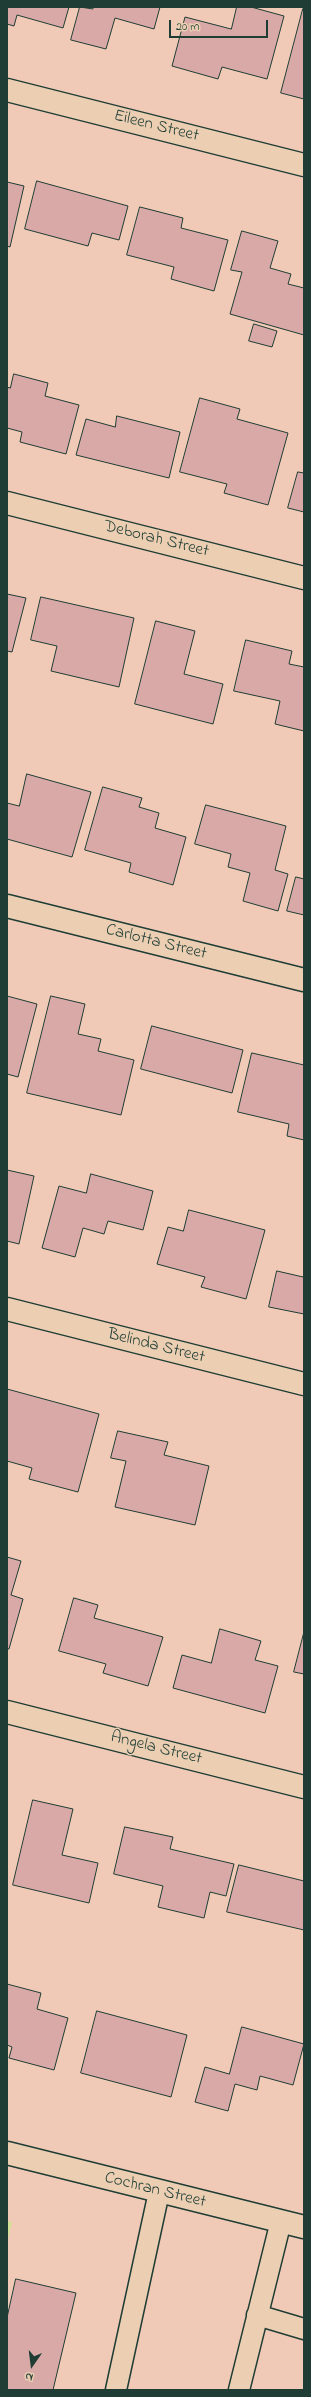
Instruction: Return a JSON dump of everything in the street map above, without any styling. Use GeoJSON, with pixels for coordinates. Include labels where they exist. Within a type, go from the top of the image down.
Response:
{"type":"FeatureCollection","features":[{"type":"Feature","properties":{"kind":"street","name":"Eileen Street"},"geometry":{"type":"LineString","coordinates":[[7,90],[304,164]]}},
{"type":"Feature","properties":{"kind":"street","name":"Deborah Street"},"geometry":{"type":"LineString","coordinates":[[7,503],[304,578]]}},
{"type":"Feature","properties":{"kind":"street","name":"Carlotta Street"},"geometry":{"type":"LineString","coordinates":[[7,906],[304,980]]}},
{"type":"Feature","properties":{"kind":"street","name":"Belinda Street"},"geometry":{"type":"LineString","coordinates":[[7,1309],[304,1384]]}},
{"type":"Feature","properties":{"kind":"street","name":"Angela Street"},"geometry":{"type":"LineString","coordinates":[[7,1712],[304,1787]]}},
{"type":"Feature","properties":{"kind":"street","name":"Cochran Street"},"geometry":{"type":"LineString","coordinates":[[7,2153],[158,2192],[304,2227]]}},
{"type":"Feature","properties":{"kind":"lane"},"geometry":{"type":"LineString","coordinates":[[116,2390],[158,2192]]}},
{"type":"Feature","properties":{"kind":"lane"},"geometry":{"type":"LineString","coordinates":[[239,2390],[281,2221]]}},
{"type":"Feature","properties":{"kind":"lane"},"geometry":{"type":"LineString","coordinates":[[258,2315],[304,2329]]}},
{"type":"Feature","properties":{"kind":"green space"},"geometry":{"type":"Polygon","coordinates":[[[7,2221],[12,2222],[7,2243],[7,2221]]]}},
{"type":"Feature","properties":{"kind":"building"},"geometry":{"type":"Polygon","coordinates":[[[7,7],[69,7],[63,28],[17,15],[14,26],[7,24],[7,7]]]}},
{"type":"Feature","properties":{"kind":"building"},"geometry":{"type":"Polygon","coordinates":[[[80,7],[93,9],[93,7],[160,7],[154,29],[115,18],[106,49],[71,40],[80,7]]]}},
{"type":"Feature","properties":{"kind":"building"},"geometry":{"type":"Polygon","coordinates":[[[237,7],[251,7],[284,16],[267,79],[222,67],[218,79],[172,66],[185,17],[231,29],[237,7]]]}},
{"type":"Feature","properties":{"kind":"building"},"geometry":{"type":"Polygon","coordinates":[[[303,9],[304,10],[304,99],[281,93],[303,9]]]}},
{"type":"Feature","properties":{"kind":"building"},"geometry":{"type":"Polygon","coordinates":[[[37,181],[128,206],[119,240],[92,233],[88,246],[25,229],[37,181]]]}},
{"type":"Feature","properties":{"kind":"building"},"geometry":{"type":"Polygon","coordinates":[[[7,182],[24,186],[10,247],[7,246],[7,182]]]}},
{"type":"Feature","properties":{"kind":"building"},"geometry":{"type":"Polygon","coordinates":[[[140,207],[183,218],[181,228],[228,240],[214,291],[171,279],[174,267],[127,255],[140,207]]]}},
{"type":"Feature","properties":{"kind":"building"},"geometry":{"type":"Polygon","coordinates":[[[242,231],[278,241],[270,268],[291,274],[288,284],[304,288],[304,335],[230,314],[242,272],[231,270],[242,231]]]}},
{"type":"Feature","properties":{"kind":"building"},"geometry":{"type":"Polygon","coordinates":[[[254,324],[277,331],[272,347],[249,341],[254,324]]]}},
{"type":"Feature","properties":{"kind":"building"},"geometry":{"type":"Polygon","coordinates":[[[14,374],[48,383],[45,396],[79,405],[66,454],[20,442],[22,432],[7,428],[7,387],[10,388],[14,374]]]}},
{"type":"Feature","properties":{"kind":"building"},"geometry":{"type":"Polygon","coordinates":[[[200,398],[240,409],[237,419],[288,433],[268,505],[224,493],[227,484],[180,472],[200,398]]]}},
{"type":"Feature","properties":{"kind":"building"},"geometry":{"type":"Polygon","coordinates":[[[117,416],[180,432],[169,478],[76,455],[86,419],[115,427],[117,416]]]}},
{"type":"Feature","properties":{"kind":"building"},"geometry":{"type":"Polygon","coordinates":[[[298,472],[304,473],[304,512],[288,508],[298,472]]]}},
{"type":"Feature","properties":{"kind":"building"},"geometry":{"type":"Polygon","coordinates":[[[7,594],[26,598],[12,652],[7,651],[7,594]]]}},
{"type":"Feature","properties":{"kind":"building"},"geometry":{"type":"Polygon","coordinates":[[[41,597],[134,618],[119,687],[51,671],[57,646],[31,640],[41,597]]]}},
{"type":"Feature","properties":{"kind":"building"},"geometry":{"type":"Polygon","coordinates":[[[156,621],[195,631],[184,674],[223,684],[213,724],[135,704],[156,621]]]}},
{"type":"Feature","properties":{"kind":"building"},"geometry":{"type":"Polygon","coordinates":[[[246,640],[292,651],[289,664],[304,667],[304,731],[275,724],[280,701],[234,691],[246,640]]]}},
{"type":"Feature","properties":{"kind":"building"},"geometry":{"type":"Polygon","coordinates":[[[27,774],[91,792],[72,857],[7,839],[7,803],[19,806],[27,774]]]}},
{"type":"Feature","properties":{"kind":"building"},"geometry":{"type":"Polygon","coordinates":[[[103,787],[142,798],[139,807],[159,813],[155,828],[186,837],[173,885],[129,872],[131,863],[85,850],[103,787]]]}},
{"type":"Feature","properties":{"kind":"building"},"geometry":{"type":"Polygon","coordinates":[[[206,805],[286,826],[275,870],[288,874],[278,911],[243,901],[250,873],[228,867],[231,854],[195,844],[206,805]]]}},
{"type":"Feature","properties":{"kind":"building"},"geometry":{"type":"Polygon","coordinates":[[[296,877],[304,879],[304,915],[287,911],[296,877]]]}},
{"type":"Feature","properties":{"kind":"building"},"geometry":{"type":"Polygon","coordinates":[[[7,996],[37,1004],[18,1077],[7,1074],[7,996]]]}},
{"type":"Feature","properties":{"kind":"building"},"geometry":{"type":"Polygon","coordinates":[[[51,996],[85,1004],[78,1034],[101,1039],[98,1051],[134,1060],[121,1115],[27,1093],[51,996]]]}},
{"type":"Feature","properties":{"kind":"building"},"geometry":{"type":"Polygon","coordinates":[[[152,1026],[243,1050],[232,1093],[141,1069],[152,1026]]]}},
{"type":"Feature","properties":{"kind":"building"},"geometry":{"type":"Polygon","coordinates":[[[252,1053],[304,1065],[304,1140],[287,1136],[289,1124],[238,1112],[252,1053]]]}},
{"type":"Feature","properties":{"kind":"building"},"geometry":{"type":"Polygon","coordinates":[[[7,1170],[34,1176],[19,1244],[7,1241],[7,1170]]]}},
{"type":"Feature","properties":{"kind":"building"},"geometry":{"type":"Polygon","coordinates":[[[91,1174],[153,1191],[143,1230],[108,1221],[104,1234],[83,1228],[75,1257],[42,1248],[59,1186],[86,1193],[91,1174]]]}},
{"type":"Feature","properties":{"kind":"building"},"geometry":{"type":"Polygon","coordinates":[[[189,1210],[265,1230],[246,1299],[201,1287],[205,1277],[157,1264],[168,1227],[183,1231],[189,1210]]]}},
{"type":"Feature","properties":{"kind":"building"},"geometry":{"type":"Polygon","coordinates":[[[277,1271],[303,1277],[304,1274],[304,1314],[269,1307],[277,1271]]]}},
{"type":"Feature","properties":{"kind":"building"},"geometry":{"type":"Polygon","coordinates":[[[7,1389],[99,1414],[78,1492],[29,1479],[32,1468],[7,1461],[7,1389]]]}},
{"type":"Feature","properties":{"kind":"building"},"geometry":{"type":"Polygon","coordinates":[[[118,1431],[168,1442],[164,1455],[209,1466],[195,1525],[115,1507],[126,1461],[111,1458],[118,1431]]]}},
{"type":"Feature","properties":{"kind":"building"},"geometry":{"type":"Polygon","coordinates":[[[7,1557],[21,1561],[11,1595],[23,1599],[9,1649],[7,1649],[7,1557]]]}},
{"type":"Feature","properties":{"kind":"building"},"geometry":{"type":"Polygon","coordinates":[[[74,1598],[98,1605],[94,1618],[163,1637],[148,1686],[103,1673],[106,1664],[59,1651],[74,1598]]]}},
{"type":"Feature","properties":{"kind":"building"},"geometry":{"type":"Polygon","coordinates":[[[220,1629],[261,1641],[255,1660],[278,1666],[265,1713],[173,1688],[182,1655],[211,1663],[220,1629]]]}},
{"type":"Feature","properties":{"kind":"building"},"geometry":{"type":"Polygon","coordinates":[[[304,1632],[304,1674],[294,1672],[304,1632]]]}},
{"type":"Feature","properties":{"kind":"building"},"geometry":{"type":"Polygon","coordinates":[[[33,1800],[73,1809],[62,1855],[98,1863],[89,1903],[13,1885],[33,1800]]]}},
{"type":"Feature","properties":{"kind":"building"},"geometry":{"type":"Polygon","coordinates":[[[125,1827],[173,1837],[170,1849],[234,1864],[226,1896],[210,1892],[204,1918],[158,1907],[163,1886],[114,1874],[125,1827]]]}},
{"type":"Feature","properties":{"kind":"building"},"geometry":{"type":"Polygon","coordinates":[[[239,1865],[304,1881],[304,1930],[227,1912],[239,1865]]]}},
{"type":"Feature","properties":{"kind":"building"},"geometry":{"type":"Polygon","coordinates":[[[7,1984],[41,1993],[37,2009],[68,2018],[54,2070],[9,2058],[12,2047],[7,2045],[7,1984]]]}},
{"type":"Feature","properties":{"kind":"building"},"geometry":{"type":"Polygon","coordinates":[[[97,2011],[187,2035],[171,2097],[81,2073],[97,2011]]]}},
{"type":"Feature","properties":{"kind":"building"},"geometry":{"type":"Polygon","coordinates":[[[242,2027],[304,2044],[293,2085],[260,2076],[257,2090],[235,2084],[228,2111],[195,2102],[205,2067],[229,2074],[242,2027]]]}},
{"type":"Feature","properties":{"kind":"building"},"geometry":{"type":"Polygon","coordinates":[[[16,2279],[76,2293],[53,2390],[7,2390],[7,2318],[16,2279]]]}}]}
